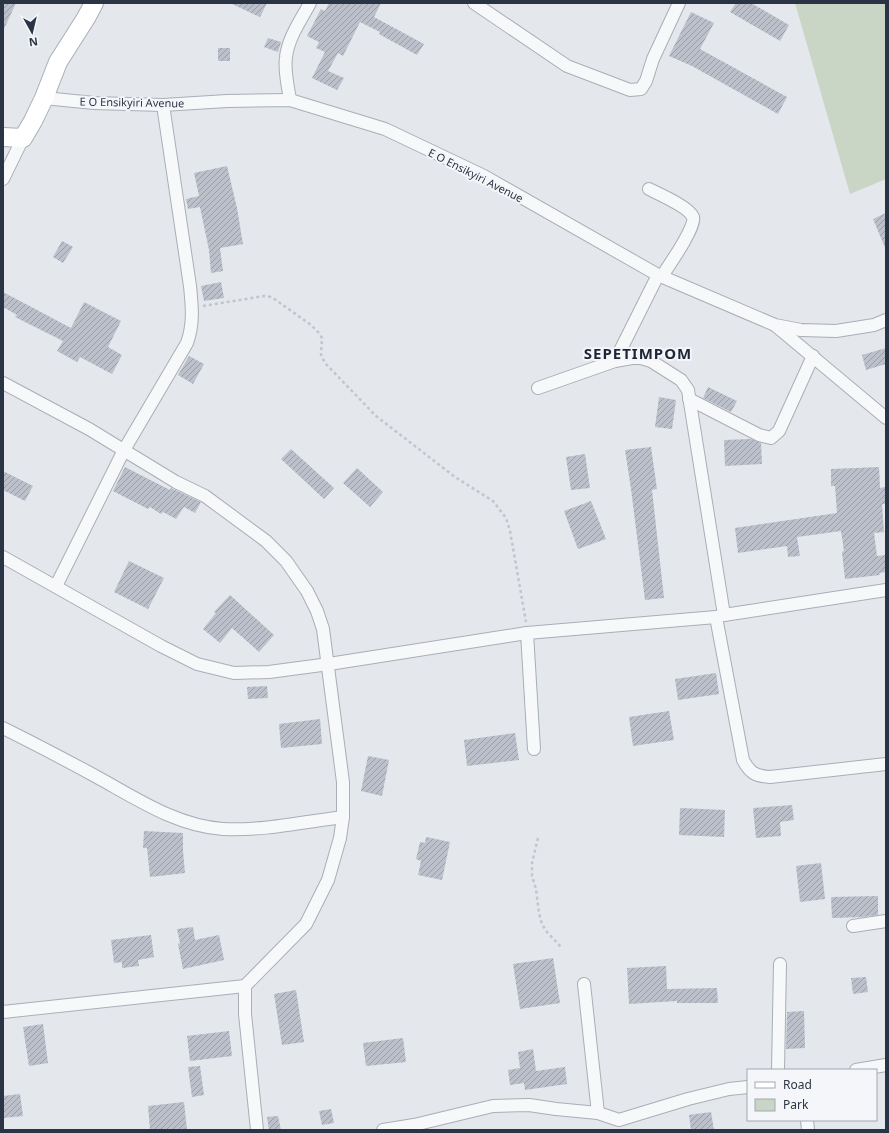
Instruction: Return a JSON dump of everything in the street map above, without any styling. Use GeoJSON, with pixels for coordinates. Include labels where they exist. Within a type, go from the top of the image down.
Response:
{"type":"FeatureCollection","features":[{"type":"Feature","properties":{"kind":"street"},"geometry":{"type":"LineString","coordinates":[[3,179],[44,98],[58,62],[94,3]]}},
{"type":"Feature","properties":{"kind":"street"},"geometry":{"type":"LineString","coordinates":[[290,100],[286,56],[290,41],[310,3]]}},
{"type":"Feature","properties":{"kind":"street"},"geometry":{"type":"LineString","coordinates":[[474,3],[567,66],[630,90],[637,90],[641,89],[646,80],[653,59],[679,3]]}},
{"type":"Feature","properties":{"kind":"street","name":"E O Ensikyiri Avenue"},"geometry":{"type":"LineString","coordinates":[[44,98],[94,103],[163,105],[227,101],[290,100],[385,129],[484,176],[660,276],[775,325],[801,330],[836,331],[874,325],[886,320]]}},
{"type":"Feature","properties":{"kind":"street"},"geometry":{"type":"LineString","coordinates":[[56,586],[124,450],[187,343],[191,332],[192,308],[163,105]]}},
{"type":"Feature","properties":{"kind":"street"},"geometry":{"type":"LineString","coordinates":[[3,137],[23,138]]}},
{"type":"Feature","properties":{"kind":"street"},"geometry":{"type":"LineString","coordinates":[[615,361],[660,276],[694,222],[693,216],[687,210],[649,189]]}},
{"type":"Feature","properties":{"kind":"street"},"geometry":{"type":"LineString","coordinates":[[775,325],[886,418]]}},
{"type":"Feature","properties":{"kind":"street"},"geometry":{"type":"LineString","coordinates":[[689,399],[759,435],[770,438],[779,431],[813,356]]}},
{"type":"Feature","properties":{"kind":"street"},"geometry":{"type":"LineString","coordinates":[[538,388],[615,361],[632,358],[642,358],[651,361],[681,380],[688,390],[720,616],[743,760],[752,773],[770,777],[886,764]]}},
{"type":"Feature","properties":{"kind":"street"},"geometry":{"type":"LineString","coordinates":[[3,383],[124,450],[176,482],[205,496],[266,541],[286,561],[306,591],[317,611],[324,629],[343,782],[343,816],[340,838],[328,880],[306,924],[245,986],[3,1012]]}},
{"type":"Feature","properties":{"kind":"street"},"geometry":{"type":"LineString","coordinates":[[3,557],[161,646],[197,664],[234,673],[269,672],[329,664],[527,633],[720,616],[886,590]]}},
{"type":"Feature","properties":{"kind":"street"},"geometry":{"type":"LineString","coordinates":[[527,633],[534,749]]}},
{"type":"Feature","properties":{"kind":"street"},"geometry":{"type":"LineString","coordinates":[[3,728],[163,813],[202,826],[223,829],[261,828],[343,816]]}},
{"type":"Feature","properties":{"kind":"street"},"geometry":{"type":"LineString","coordinates":[[853,926],[886,921]]}},
{"type":"Feature","properties":{"kind":"street"},"geometry":{"type":"LineString","coordinates":[[778,1069],[780,964]]}},
{"type":"Feature","properties":{"kind":"street"},"geometry":{"type":"LineString","coordinates":[[584,984],[598,1113]]}},
{"type":"Feature","properties":{"kind":"street"},"geometry":{"type":"LineString","coordinates":[[245,986],[244,1014],[257,1130]]}},
{"type":"Feature","properties":{"kind":"street"},"geometry":{"type":"LineString","coordinates":[[864,1069],[886,1066]]}},
{"type":"Feature","properties":{"kind":"street"},"geometry":{"type":"LineString","coordinates":[[383,1130],[415,1127],[493,1106],[529,1105],[598,1113],[619,1125],[688,1099],[747,1087]]}},
{"type":"Feature","properties":{"kind":"path"},"geometry":{"type":"LineString","coordinates":[[192,308],[264,296],[271,297],[276,300],[311,325],[319,333],[322,338],[321,355],[325,363],[376,416],[454,477],[493,501],[506,518],[510,531],[527,633]]}},
{"type":"Feature","properties":{"kind":"path"},"geometry":{"type":"LineString","coordinates":[[538,838],[533,857],[532,870],[539,913],[546,931],[562,948]]}},
{"type":"Feature","properties":{"kind":"green space"},"geometry":{"type":"Polygon","coordinates":[[[795,3],[886,3],[886,179],[850,194],[795,3]]]}},
{"type":"Feature","properties":{"kind":"building"},"geometry":{"type":"Polygon","coordinates":[[[3,3],[16,3],[3,31],[3,3]]]}},
{"type":"Feature","properties":{"kind":"building"},"geometry":{"type":"Polygon","coordinates":[[[230,3],[267,3],[260,17],[230,3]]]}},
{"type":"Feature","properties":{"kind":"building"},"geometry":{"type":"Polygon","coordinates":[[[329,3],[381,3],[374,17],[424,44],[417,55],[379,34],[380,32],[360,22],[343,56],[338,53],[328,71],[344,78],[337,90],[312,78],[325,52],[316,48],[319,42],[307,36],[321,9],[325,11],[329,3]]]}},
{"type":"Feature","properties":{"kind":"building"},"geometry":{"type":"Polygon","coordinates":[[[736,3],[751,3],[789,25],[780,41],[730,12],[736,3]]]}},
{"type":"Feature","properties":{"kind":"building"},"geometry":{"type":"Polygon","coordinates":[[[691,12],[714,23],[700,49],[787,97],[778,114],[692,66],[669,56],[691,12]]]}},
{"type":"Feature","properties":{"kind":"building"},"geometry":{"type":"Polygon","coordinates":[[[268,38],[281,42],[278,52],[264,47],[268,38]]]}},
{"type":"Feature","properties":{"kind":"building"},"geometry":{"type":"Polygon","coordinates":[[[218,48],[230,48],[230,61],[218,61],[218,48]]]}},
{"type":"Feature","properties":{"kind":"building"},"geometry":{"type":"Polygon","coordinates":[[[227,166],[237,208],[243,244],[220,248],[223,271],[211,273],[209,250],[200,207],[188,209],[186,199],[199,196],[194,173],[227,166]]]}},
{"type":"Feature","properties":{"kind":"building"},"geometry":{"type":"Polygon","coordinates":[[[886,213],[886,250],[873,219],[886,213]]]}},
{"type":"Feature","properties":{"kind":"building"},"geometry":{"type":"Polygon","coordinates":[[[62,241],[73,247],[63,263],[53,257],[62,241]]]}},
{"type":"Feature","properties":{"kind":"building"},"geometry":{"type":"Polygon","coordinates":[[[221,282],[224,298],[204,301],[201,286],[221,282]]]}},
{"type":"Feature","properties":{"kind":"building"},"geometry":{"type":"Polygon","coordinates":[[[3,292],[71,328],[84,302],[121,321],[108,347],[122,355],[112,374],[80,357],[77,362],[57,351],[63,341],[15,317],[17,315],[3,307],[3,292]]]}},
{"type":"Feature","properties":{"kind":"building"},"geometry":{"type":"Polygon","coordinates":[[[886,348],[886,364],[866,370],[862,355],[886,348]]]}},
{"type":"Feature","properties":{"kind":"building"},"geometry":{"type":"Polygon","coordinates":[[[189,356],[204,364],[193,384],[178,375],[189,356]]]}},
{"type":"Feature","properties":{"kind":"building"},"geometry":{"type":"Polygon","coordinates":[[[708,387],[737,401],[731,412],[703,398],[708,387]]]}},
{"type":"Feature","properties":{"kind":"building"},"geometry":{"type":"Polygon","coordinates":[[[659,397],[676,400],[672,429],[655,427],[659,397]]]}},
{"type":"Feature","properties":{"kind":"building"},"geometry":{"type":"Polygon","coordinates":[[[751,439],[761,443],[762,464],[725,466],[724,440],[751,439]]]}},
{"type":"Feature","properties":{"kind":"building"},"geometry":{"type":"Polygon","coordinates":[[[651,447],[657,489],[652,490],[664,598],[645,600],[625,450],[651,447]]]}},
{"type":"Feature","properties":{"kind":"building"},"geometry":{"type":"Polygon","coordinates":[[[291,449],[334,488],[324,499],[281,459],[291,449]]]}},
{"type":"Feature","properties":{"kind":"building"},"geometry":{"type":"Polygon","coordinates":[[[585,454],[590,488],[571,490],[566,457],[585,454]]]}},
{"type":"Feature","properties":{"kind":"building"},"geometry":{"type":"Polygon","coordinates":[[[125,467],[170,490],[171,488],[201,502],[195,513],[184,507],[176,519],[163,512],[161,514],[150,507],[148,509],[113,491],[125,467]]]}},
{"type":"Feature","properties":{"kind":"building"},"geometry":{"type":"Polygon","coordinates":[[[879,467],[880,488],[885,487],[886,504],[882,504],[884,532],[874,533],[877,556],[886,555],[886,572],[879,573],[880,575],[845,579],[842,552],[844,551],[841,531],[797,537],[800,556],[788,557],[787,546],[738,553],[735,528],[837,513],[835,486],[831,486],[831,469],[879,467]]]}},
{"type":"Feature","properties":{"kind":"building"},"geometry":{"type":"Polygon","coordinates":[[[357,468],[383,492],[370,507],[343,483],[357,468]]]}},
{"type":"Feature","properties":{"kind":"building"},"geometry":{"type":"Polygon","coordinates":[[[3,471],[33,486],[25,501],[3,490],[3,471]]]}},
{"type":"Feature","properties":{"kind":"building"},"geometry":{"type":"Polygon","coordinates":[[[591,501],[606,539],[578,549],[564,511],[591,501]]]}},
{"type":"Feature","properties":{"kind":"building"},"geometry":{"type":"Polygon","coordinates":[[[129,561],[164,578],[148,609],[114,592],[129,561]]]}},
{"type":"Feature","properties":{"kind":"building"},"geometry":{"type":"Polygon","coordinates":[[[230,595],[274,635],[259,652],[232,628],[220,643],[203,629],[216,613],[214,612],[230,595]]]}},
{"type":"Feature","properties":{"kind":"building"},"geometry":{"type":"Polygon","coordinates":[[[716,673],[719,694],[678,700],[675,679],[716,673]]]}},
{"type":"Feature","properties":{"kind":"building"},"geometry":{"type":"Polygon","coordinates":[[[267,686],[268,698],[248,699],[247,687],[267,686]]]}},
{"type":"Feature","properties":{"kind":"building"},"geometry":{"type":"Polygon","coordinates":[[[669,711],[674,740],[633,746],[629,717],[669,711]]]}},
{"type":"Feature","properties":{"kind":"building"},"geometry":{"type":"Polygon","coordinates":[[[320,719],[322,744],[281,748],[279,724],[320,719]]]}},
{"type":"Feature","properties":{"kind":"building"},"geometry":{"type":"Polygon","coordinates":[[[515,733],[519,760],[467,766],[464,740],[515,733]]]}},
{"type":"Feature","properties":{"kind":"building"},"geometry":{"type":"Polygon","coordinates":[[[368,756],[389,760],[382,796],[361,791],[368,756]]]}},
{"type":"Feature","properties":{"kind":"building"},"geometry":{"type":"Polygon","coordinates":[[[792,805],[794,820],[780,822],[781,836],[756,838],[753,808],[792,805]]]}},
{"type":"Feature","properties":{"kind":"building"},"geometry":{"type":"Polygon","coordinates":[[[680,808],[725,810],[724,837],[679,835],[680,808]]]}},
{"type":"Feature","properties":{"kind":"building"},"geometry":{"type":"Polygon","coordinates":[[[144,831],[183,833],[185,873],[150,877],[147,848],[143,848],[144,831]]]}},
{"type":"Feature","properties":{"kind":"building"},"geometry":{"type":"Polygon","coordinates":[[[426,837],[450,842],[442,880],[418,875],[421,861],[416,859],[420,842],[425,843],[426,837]]]}},
{"type":"Feature","properties":{"kind":"building"},"geometry":{"type":"Polygon","coordinates":[[[821,863],[825,899],[800,902],[796,866],[821,863]]]}},
{"type":"Feature","properties":{"kind":"building"},"geometry":{"type":"Polygon","coordinates":[[[878,896],[878,915],[832,918],[831,897],[878,896]]]}},
{"type":"Feature","properties":{"kind":"building"},"geometry":{"type":"Polygon","coordinates":[[[193,927],[195,940],[219,935],[224,960],[183,969],[178,944],[180,943],[177,929],[193,927]]]}},
{"type":"Feature","properties":{"kind":"building"},"geometry":{"type":"Polygon","coordinates":[[[151,935],[154,957],[138,960],[139,966],[122,968],[122,962],[114,963],[111,940],[151,935]]]}},
{"type":"Feature","properties":{"kind":"building"},"geometry":{"type":"Polygon","coordinates":[[[553,958],[560,1003],[520,1009],[513,964],[553,958]]]}},
{"type":"Feature","properties":{"kind":"building"},"geometry":{"type":"Polygon","coordinates":[[[666,966],[667,989],[717,988],[718,1003],[677,1003],[677,1001],[629,1004],[627,968],[666,966]]]}},
{"type":"Feature","properties":{"kind":"building"},"geometry":{"type":"Polygon","coordinates":[[[866,977],[868,992],[853,994],[851,978],[866,977]]]}},
{"type":"Feature","properties":{"kind":"building"},"geometry":{"type":"Polygon","coordinates":[[[296,990],[304,1042],[282,1045],[274,994],[296,990]]]}},
{"type":"Feature","properties":{"kind":"building"},"geometry":{"type":"Polygon","coordinates":[[[804,1011],[805,1048],[786,1049],[787,1012],[804,1011]]]}},
{"type":"Feature","properties":{"kind":"building"},"geometry":{"type":"Polygon","coordinates":[[[43,1024],[48,1063],[29,1066],[23,1027],[43,1024]]]}},
{"type":"Feature","properties":{"kind":"building"},"geometry":{"type":"Polygon","coordinates":[[[229,1031],[232,1056],[190,1061],[187,1036],[229,1031]]]}},
{"type":"Feature","properties":{"kind":"building"},"geometry":{"type":"Polygon","coordinates":[[[403,1038],[406,1062],[366,1066],[363,1043],[403,1038]]]}},
{"type":"Feature","properties":{"kind":"building"},"geometry":{"type":"Polygon","coordinates":[[[533,1049],[536,1071],[565,1067],[567,1084],[525,1090],[524,1083],[510,1085],[508,1070],[520,1068],[518,1052],[533,1049]]]}},
{"type":"Feature","properties":{"kind":"building"},"geometry":{"type":"Polygon","coordinates":[[[200,1066],[204,1095],[192,1097],[188,1067],[200,1066]]]}},
{"type":"Feature","properties":{"kind":"building"},"geometry":{"type":"Polygon","coordinates":[[[20,1094],[23,1116],[3,1118],[3,1096],[20,1094]]]}},
{"type":"Feature","properties":{"kind":"building"},"geometry":{"type":"Polygon","coordinates":[[[184,1102],[187,1130],[150,1130],[148,1106],[184,1102]]]}},
{"type":"Feature","properties":{"kind":"building"},"geometry":{"type":"Polygon","coordinates":[[[331,1109],[334,1123],[322,1125],[319,1111],[331,1109]]]}},
{"type":"Feature","properties":{"kind":"building"},"geometry":{"type":"Polygon","coordinates":[[[711,1112],[714,1130],[691,1130],[689,1115],[711,1112]]]}},
{"type":"Feature","properties":{"kind":"building"},"geometry":{"type":"Polygon","coordinates":[[[278,1116],[281,1130],[269,1130],[267,1117],[278,1116]]]}},
{"type":"Feature","properties":{"kind":"district","name":"SEPETIMPOM"},"geometry":{"type":"Point","coordinates":[638,353]}}]}
